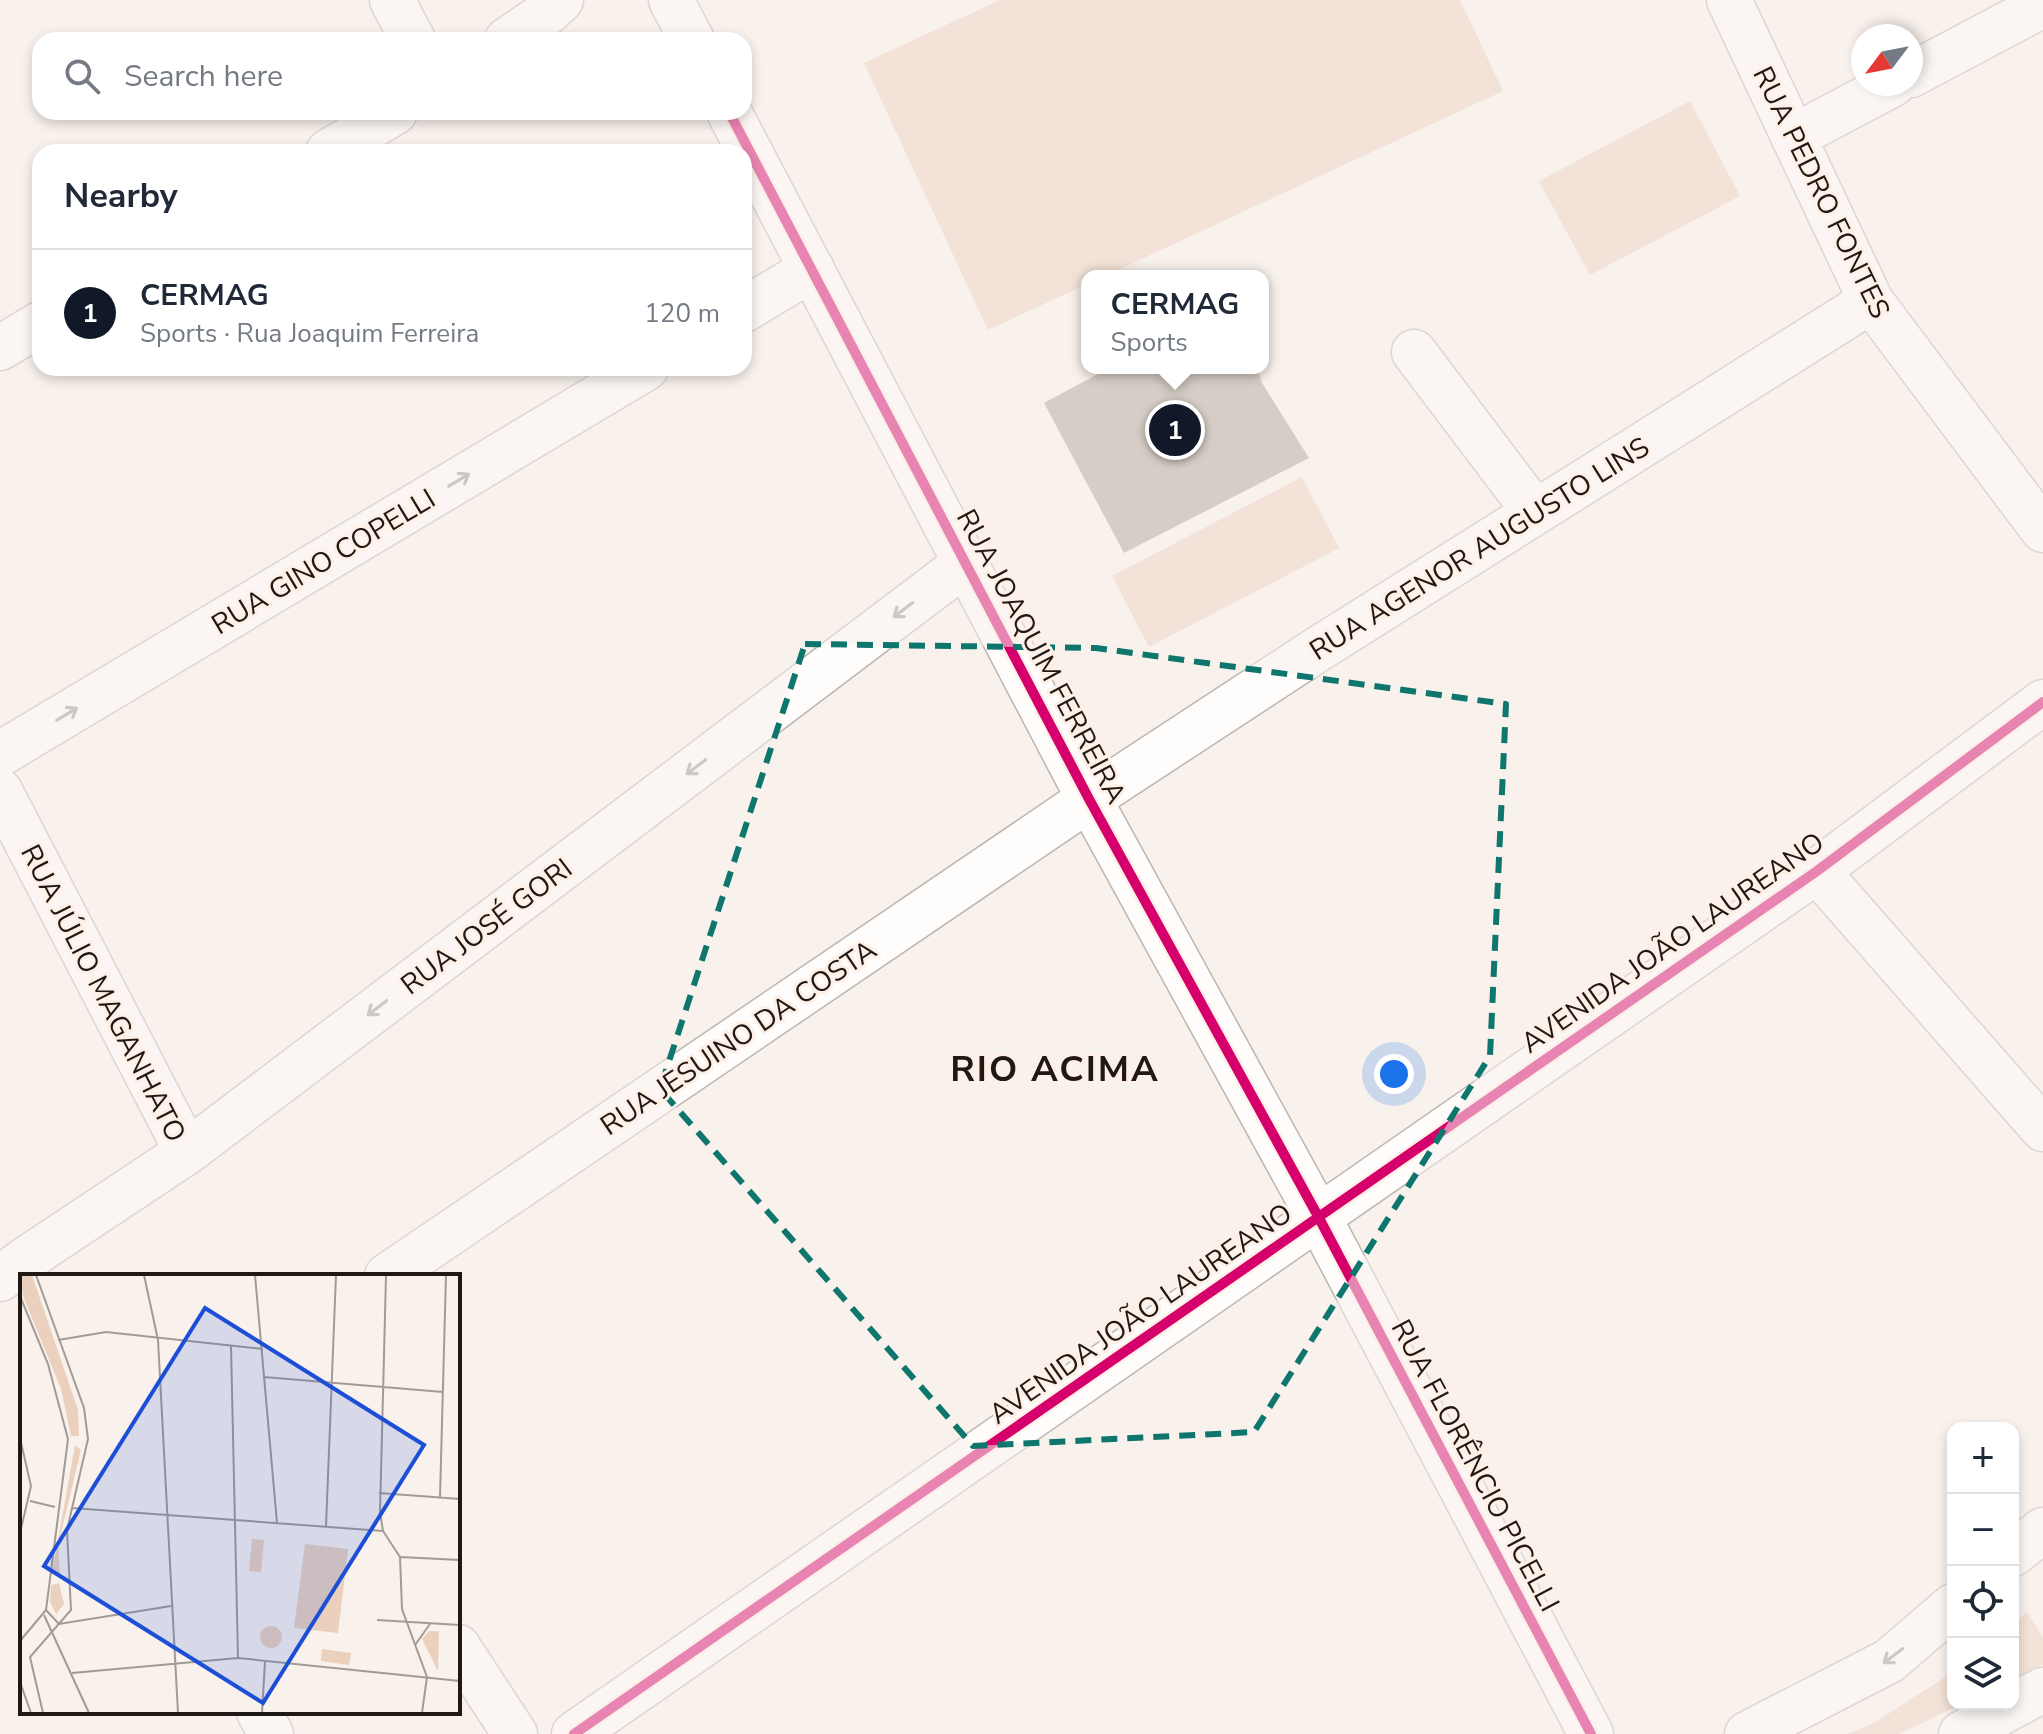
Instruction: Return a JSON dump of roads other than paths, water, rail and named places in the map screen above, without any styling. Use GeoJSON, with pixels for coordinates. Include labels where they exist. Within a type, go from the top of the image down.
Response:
{"type":"FeatureCollection","features":[{"type":"Feature","properties":{"kind":"street"},"geometry":{"type":"LineString","coordinates":[[392,0],[409,32]]}},
{"type":"Feature","properties":{"kind":"street"},"geometry":{"type":"LineString","coordinates":[[519,32],[561,0]]}},
{"type":"Feature","properties":{"kind":"street"},"geometry":{"type":"LineString","coordinates":[[671,0],[688,32]]}},
{"type":"Feature","properties":{"kind":"street","name":"RUA PEDRO FONTES"},"geometry":{"type":"LineString","coordinates":[[1729,0],[1871,301],[2043,530]]}},
{"type":"Feature","properties":{"kind":"street"},"geometry":{"type":"LineString","coordinates":[[1923,69],[2043,5]]}},
{"type":"Feature","properties":{"kind":"street"},"geometry":{"type":"LineString","coordinates":[[1793,137],[1870,96]]}},
{"type":"Feature","properties":{"kind":"street"},"geometry":{"type":"LineString","coordinates":[[341,144],[382,120]]}},
{"type":"Feature","properties":{"kind":"street","name":"RUA JOAQUIM FERREIRA"},"geometry":{"type":"LineString","coordinates":[[733,120],[746,144]]}},
{"type":"Feature","properties":{"kind":"street","name":"RUA JOAQUIM FERREIRA"},"geometry":{"type":"LineString","coordinates":[[752,156],[1089,799],[1319,1218]]}},
{"type":"Feature","properties":{"kind":"street"},"geometry":{"type":"LineString","coordinates":[[752,305],[812,269]]}},
{"type":"Feature","properties":{"kind":"street","name":"RUA AGENOR AUGUSTO LINS"},"geometry":{"type":"LineString","coordinates":[[1089,799],[1315,651],[1871,301]]}},
{"type":"Feature","properties":{"kind":"street"},"geometry":{"type":"LineString","coordinates":[[0,348],[32,329]]}},
{"type":"Feature","properties":{"kind":"street"},"geometry":{"type":"LineString","coordinates":[[1414,352],[1535,512]]}},
{"type":"Feature","properties":{"kind":"street","name":"RUA GINO COPELLI"},"geometry":{"type":"LineString","coordinates":[[0,754],[633,376]]}},
{"type":"Feature","properties":{"kind":"street","name":"RUA JOSÉ GORI"},"geometry":{"type":"LineString","coordinates":[[20,1271],[187,1152],[966,563]]}},
{"type":"Feature","properties":{"kind":"street","name":"AVENIDA JOÃO LAUREANO"},"geometry":{"type":"LineString","coordinates":[[574,1734],[1817,871],[2043,702]]}},
{"type":"Feature","properties":{"kind":"street","name":"RUA JÚLIO MAGANHATO"},"geometry":{"type":"LineString","coordinates":[[0,791],[187,1152]]}},
{"type":"Feature","properties":{"kind":"street","name":"RUA JESUINO DA COSTA"},"geometry":{"type":"LineString","coordinates":[[390,1274],[1089,799]]}},
{"type":"Feature","properties":{"kind":"street"},"geometry":{"type":"LineString","coordinates":[[1817,871],[2043,1129]]}},
{"type":"Feature","properties":{"kind":"street","name":"RUA FLORÊNCIO PICELLI"},"geometry":{"type":"LineString","coordinates":[[1319,1218],[1591,1734]]}},
{"type":"Feature","properties":{"kind":"street"},"geometry":{"type":"LineString","coordinates":[[1747,1734],[1889,1661],[1947,1611]]}},
{"type":"Feature","properties":{"kind":"street"},"geometry":{"type":"LineString","coordinates":[[460,1650],[515,1734]]}},
{"type":"Feature","properties":{"kind":"street"},"geometry":{"type":"LineString","coordinates":[[1961,1734],[2043,1690]]}},
{"type":"Feature","properties":{"kind":"street"},"geometry":{"type":"LineString","coordinates":[[260,1714],[271,1734]]}},
{"type":"Feature","properties":{"kind":"place","name":"CERMAG"},"geometry":{"type":"Point","coordinates":[1175,430]}},
{"type":"Feature","properties":{"kind":"district","name":"RIO ACIMA"},"geometry":{"type":"Point","coordinates":[1055,1068]}}]}
